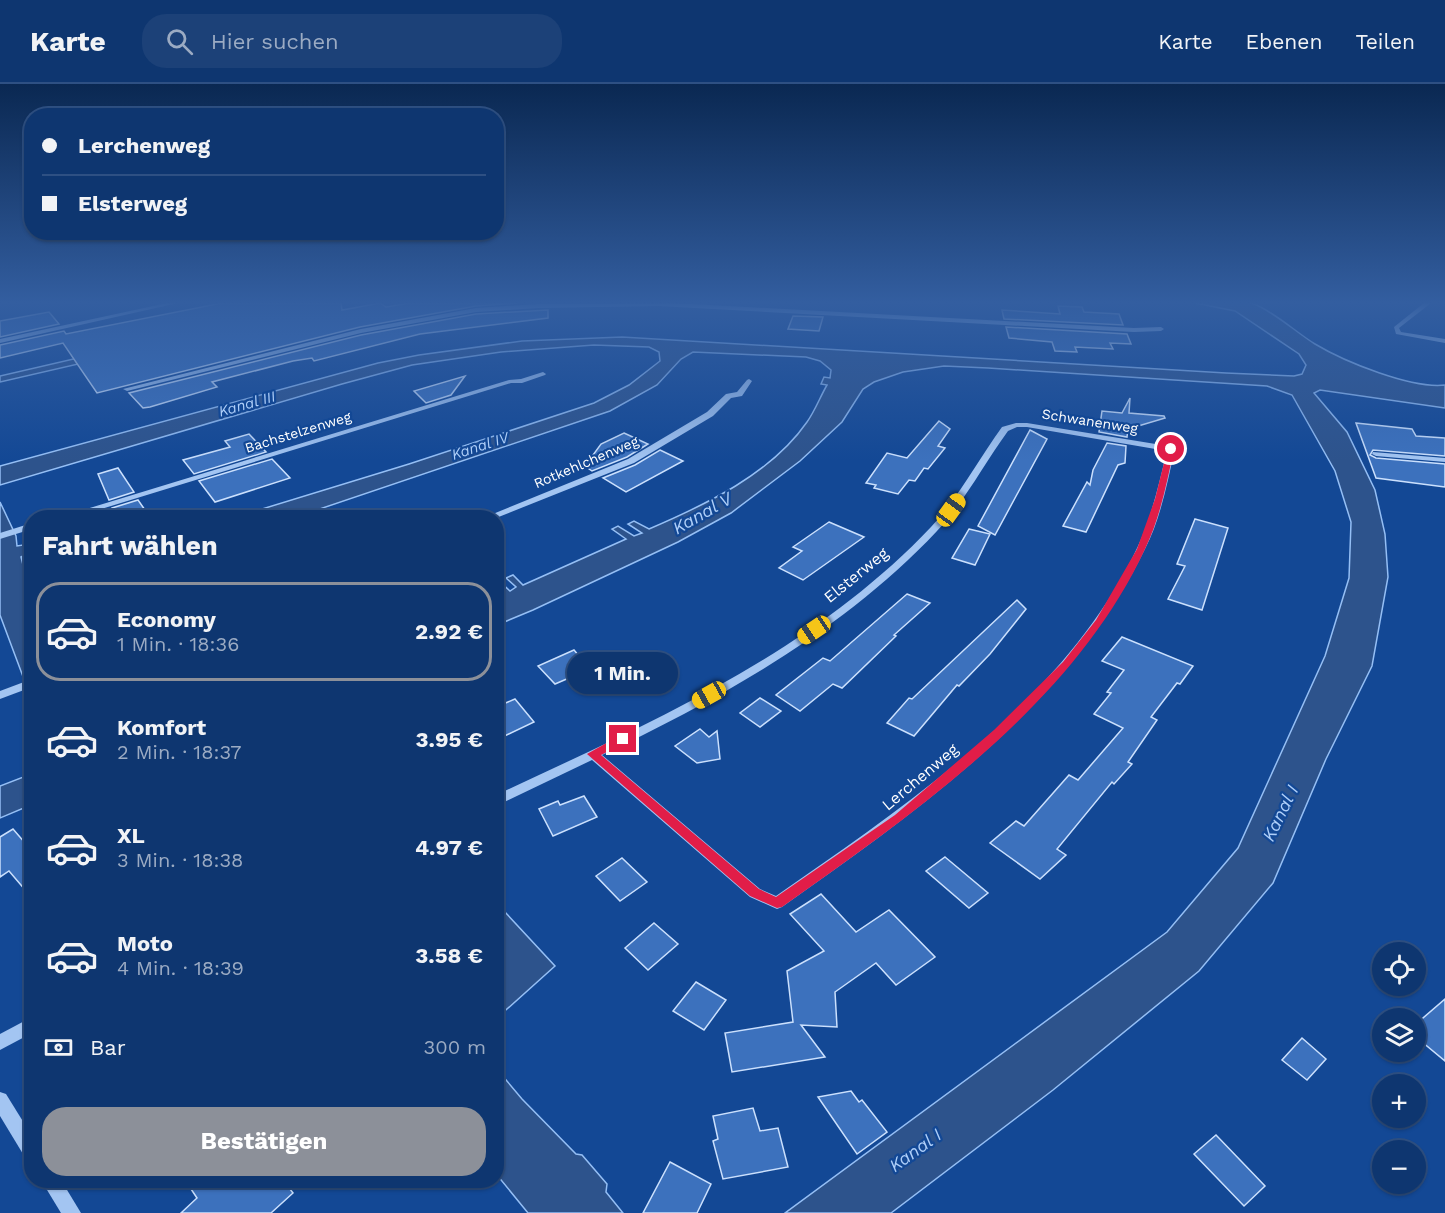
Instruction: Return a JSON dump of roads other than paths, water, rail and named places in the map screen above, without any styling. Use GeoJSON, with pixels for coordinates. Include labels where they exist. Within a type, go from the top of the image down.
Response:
{"type":"FeatureCollection","features":[{"type":"Feature","properties":{"kind":"street"},"geometry":{"type":"LineString","coordinates":[[127,389],[262,356]]}},
{"type":"Feature","properties":{"kind":"street","name":"Bachstelzenweg"},"geometry":{"type":"LineString","coordinates":[[87,510],[512,381],[522,381],[543,374]]}},
{"type":"Feature","properties":{"kind":"street","name":"Rotkehlchenweg"},"geometry":{"type":"LineString","coordinates":[[504,511],[642,456],[710,414],[729,396],[739,394],[749,381]]}},
{"type":"Feature","properties":{"kind":"street","name":"Schwanenweg"},"geometry":{"type":"LineString","coordinates":[[1005,429],[1027,424],[1171,449]]}},
{"type":"Feature","properties":{"kind":"street","name":"Elsterweg"},"geometry":{"type":"LineString","coordinates":[[504,797],[745,675],[831,618],[910,554],[951,510],[1005,429]]}},
{"type":"Feature","properties":{"kind":"street","name":"Lerchenweg"},"geometry":{"type":"LineString","coordinates":[[593,754],[755,892],[777,903],[899,818],[998,733],[1066,665],[1100,621],[1141,549],[1159,499],[1171,449]]}},
{"type":"Feature","properties":{"kind":"street"},"geometry":{"type":"LineString","coordinates":[[1376,454],[1445,460]]}},
{"type":"Feature","properties":{"kind":"street"},"geometry":{"type":"LineString","coordinates":[[0,536],[24,528]]}},
{"type":"Feature","properties":{"kind":"street"},"geometry":{"type":"LineString","coordinates":[[0,695],[24,686]]}},
{"type":"Feature","properties":{"kind":"street"},"geometry":{"type":"LineString","coordinates":[[0,1042],[24,1028]]}},
{"type":"Feature","properties":{"kind":"street"},"geometry":{"type":"LineString","coordinates":[[0,1100],[24,1140]]}},
{"type":"Feature","properties":{"kind":"street"},"geometry":{"type":"LineString","coordinates":[[55,1188],[72,1213]]}},
{"type":"Feature","properties":{"kind":"water"},"geometry":{"type":"Polygon","coordinates":[[[88,356],[114,356],[0,382],[0,376],[88,356]]]}},
{"type":"Feature","properties":{"kind":"water","name":"Kanal III"},"geometry":{"type":"Polygon","coordinates":[[[415,356],[476,356],[412,365],[342,384],[0,485],[0,466],[378,363],[415,356]]]}},
{"type":"Feature","properties":{"kind":"water","name":"Kanal IV"},"geometry":{"type":"Polygon","coordinates":[[[659,356],[687,356],[657,385],[610,411],[317,510],[259,510],[409,464],[594,403],[629,385],[660,361],[659,356]]]}},
{"type":"Feature","properties":{"kind":"water"},"geometry":{"type":"Polygon","coordinates":[[[776,356],[936,356],[1294,376],[1302,374],[1306,365],[1300,356],[1337,356],[1397,379],[1445,385],[1445,408],[1320,390],[1314,393],[1347,432],[1375,490],[1385,534],[1388,577],[1372,666],[1326,759],[1273,883],[1199,971],[1053,1090],[891,1213],[785,1213],[1167,932],[1238,848],[1325,656],[1349,578],[1351,522],[1335,471],[1292,395],[1267,386],[944,366],[903,372],[874,382],[863,389],[842,422],[800,461],[731,513],[678,542],[504,622],[504,585],[510,591],[516,587],[506,578],[513,575],[523,585],[626,539],[612,529],[618,526],[634,536],[642,533],[628,524],[634,521],[649,529],[736,486],[775,457],[792,441],[813,413],[827,385],[821,384],[824,377],[830,378],[831,370],[820,361],[806,357],[776,356]]]}},
{"type":"Feature","properties":{"kind":"water"},"geometry":{"type":"Polygon","coordinates":[[[0,502],[16,536],[17,546],[23,545],[24,547],[24,556],[21,557],[24,569],[24,679],[0,615],[0,502]]]}},
{"type":"Feature","properties":{"kind":"water"},"geometry":{"type":"Polygon","coordinates":[[[24,777],[24,808],[0,818],[0,786],[24,777]]]}},
{"type":"Feature","properties":{"kind":"water"},"geometry":{"type":"Polygon","coordinates":[[[504,911],[555,966],[504,1012],[504,911]]]}},
{"type":"Feature","properties":{"kind":"water"},"geometry":{"type":"Polygon","coordinates":[[[504,1078],[576,1154],[582,1155],[607,1184],[606,1192],[623,1213],[528,1213],[504,1184],[504,1078]]]}},
{"type":"Feature","properties":{"kind":"water label","name":"Kanal V"},"geometry":{"type":"Point","coordinates":[702,513]}},
{"type":"Feature","properties":{"kind":"water label","name":"Kanal I"},"geometry":{"type":"Point","coordinates":[1280,813]}},
{"type":"Feature","properties":{"kind":"water label","name":"Kanal I"},"geometry":{"type":"Point","coordinates":[915,1150]}}]}
